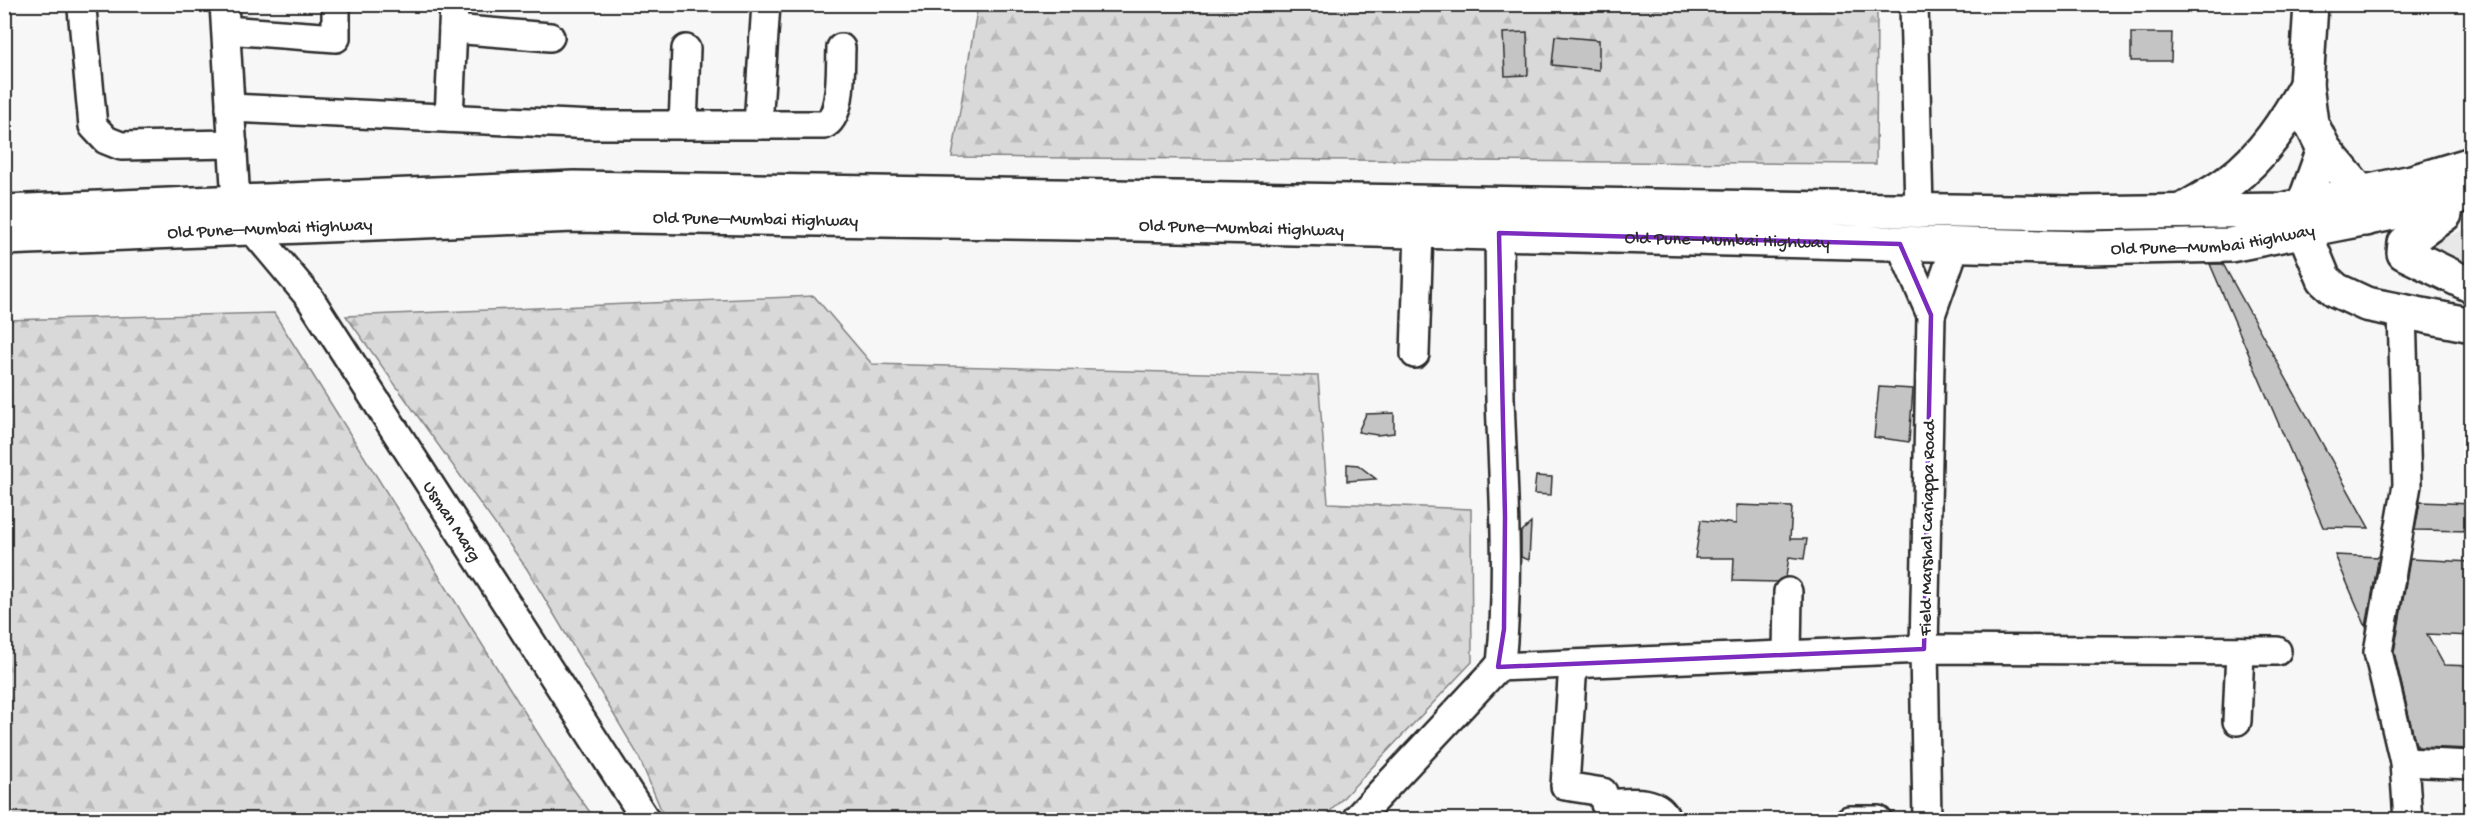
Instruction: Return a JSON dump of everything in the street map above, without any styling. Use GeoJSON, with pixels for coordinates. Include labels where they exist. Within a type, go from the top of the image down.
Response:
{"type":"FeatureCollection","features":[{"type":"Feature","properties":{"kind":"main road"},"geometry":{"type":"LineString","coordinates":[[2311,4],[2306,85],[2311,123],[2324,149],[2364,206]]}},
{"type":"Feature","properties":{"kind":"main road"},"geometry":{"type":"LineString","coordinates":[[2182,210],[2230,181],[2252,162],[2276,134],[2306,85]]}},
{"type":"Feature","properties":{"kind":"main road"},"geometry":{"type":"LineString","coordinates":[[2324,149],[2304,219],[2324,279],[2336,290],[2366,304],[2472,325]]}},
{"type":"Feature","properties":{"kind":"main road","name":"Old Pune–Mumbai Highway"},"geometry":{"type":"LineString","coordinates":[[4,212],[574,215],[1419,231],[2088,248],[2230,245],[2304,219],[2452,190],[2472,164]]}},
{"type":"Feature","properties":{"kind":"main road","name":"Old Pune–Mumbai Highway"},"geometry":{"type":"LineString","coordinates":[[4,238],[244,215],[574,188],[2075,213],[2182,210],[2304,219]]}},
{"type":"Feature","properties":{"kind":"main road"},"geometry":{"type":"LineString","coordinates":[[2452,190],[2445,214],[2405,243],[2404,253],[2472,286]]}},
{"type":"Feature","properties":{"kind":"street"},"geometry":{"type":"LineString","coordinates":[[244,215],[232,144],[225,17],[336,38],[336,4]]}},
{"type":"Feature","properties":{"kind":"street"},"geometry":{"type":"LineString","coordinates":[[758,125],[766,4]]}},
{"type":"Feature","properties":{"kind":"street"},"geometry":{"type":"LineString","coordinates":[[1914,4],[1919,210]]}},
{"type":"Feature","properties":{"kind":"street"},"geometry":{"type":"LineString","coordinates":[[82,9],[93,126],[106,140],[121,146],[232,144]]}},
{"type":"Feature","properties":{"kind":"street"},"geometry":{"type":"LineString","coordinates":[[448,118],[454,16],[550,36]]}},
{"type":"Feature","properties":{"kind":"street"},"geometry":{"type":"LineString","coordinates":[[231,108],[594,125],[824,125],[830,122],[837,111],[841,48]]}},
{"type":"Feature","properties":{"kind":"street"},"geometry":{"type":"LineString","coordinates":[[683,125],[686,49]]}},
{"type":"Feature","properties":{"kind":"street","name":"Usman Marg"},"geometry":{"type":"LineString","coordinates":[[244,215],[309,297],[646,819]]}},
{"type":"Feature","properties":{"kind":"street"},"geometry":{"type":"LineString","coordinates":[[1415,354],[1419,231]]}},
{"type":"Feature","properties":{"kind":"street"},"geometry":{"type":"LineString","coordinates":[[1357,818],[1498,667],[1504,629],[1505,528],[1500,396],[1499,233]]}},
{"type":"Feature","properties":{"kind":"street","name":"Field Marshal Cariappa Road"},"geometry":{"type":"LineString","coordinates":[[1900,244],[1931,315],[1924,649],[1927,819]]}},
{"type":"Feature","properties":{"kind":"street"},"geometry":{"type":"LineString","coordinates":[[1931,315],[1956,244]]}},
{"type":"Feature","properties":{"kind":"street"},"geometry":{"type":"LineString","coordinates":[[2402,312],[2407,485],[2378,652],[2404,762],[2408,819]]}},
{"type":"Feature","properties":{"kind":"street"},"geometry":{"type":"LineString","coordinates":[[1787,655],[1788,592]]}},
{"type":"Feature","properties":{"kind":"street"},"geometry":{"type":"LineString","coordinates":[[1498,667],[1924,649],[2277,651]]}},
{"type":"Feature","properties":{"kind":"street"},"geometry":{"type":"LineString","coordinates":[[2237,721],[2240,651]]}},
{"type":"Feature","properties":{"kind":"street"},"geometry":{"type":"LineString","coordinates":[[1574,664],[1565,786],[1603,792],[1605,804],[1655,805],[1664,812],[1667,819]]}},
{"type":"Feature","properties":{"kind":"street"},"geometry":{"type":"LineString","coordinates":[[2404,762],[2472,765]]}},
{"type":"Feature","properties":{"kind":"street"},"geometry":{"type":"LineString","coordinates":[[1849,819],[1878,819]]}},
{"type":"Feature","properties":{"kind":"highlighted area"},"geometry":{"type":"Polygon","coordinates":[[[1499,233],[1900,244],[1931,315],[1924,649],[1498,667],[1504,629],[1505,517],[1499,233]]]}},
{"type":"Feature","properties":{"kind":"shaded area"},"geometry":{"type":"Polygon","coordinates":[[[2471,227],[2471,265],[2425,245],[2471,227]]]}},
{"type":"Feature","properties":{"kind":"green space"},"geometry":{"type":"Polygon","coordinates":[[[978,5],[1877,5],[1876,164],[952,157],[978,5]]]}},
{"type":"Feature","properties":{"kind":"green space"},"geometry":{"type":"Polygon","coordinates":[[[814,296],[872,364],[1318,376],[1328,503],[1471,509],[1472,662],[1323,819],[665,819],[638,755],[527,569],[346,316],[814,296]]]}},
{"type":"Feature","properties":{"kind":"green space"},"geometry":{"type":"Polygon","coordinates":[[[274,313],[571,786],[595,819],[5,819],[5,320],[274,313]]]}},
{"type":"Feature","properties":{"kind":"building"},"geometry":{"type":"Polygon","coordinates":[[[1527,32],[1528,75],[1505,76],[1503,33],[1527,32]]]}},
{"type":"Feature","properties":{"kind":"building"},"geometry":{"type":"Polygon","coordinates":[[[2131,33],[2172,33],[2171,61],[2131,61],[2131,33]]]}},
{"type":"Feature","properties":{"kind":"building"},"geometry":{"type":"Polygon","coordinates":[[[1555,36],[1599,40],[1599,70],[1552,65],[1555,36]]]}},
{"type":"Feature","properties":{"kind":"building"},"geometry":{"type":"Polygon","coordinates":[[[2210,264],[2223,264],[2369,528],[2323,527],[2210,264]]]}},
{"type":"Feature","properties":{"kind":"building"},"geometry":{"type":"Polygon","coordinates":[[[1879,387],[1913,389],[1909,442],[1874,437],[1879,387]]]}},
{"type":"Feature","properties":{"kind":"building"},"geometry":{"type":"Polygon","coordinates":[[[1394,413],[1394,433],[1377,435],[1358,432],[1366,414],[1394,413]]]}},
{"type":"Feature","properties":{"kind":"building"},"geometry":{"type":"Polygon","coordinates":[[[1347,464],[1358,465],[1376,479],[1347,481],[1347,464]]]}},
{"type":"Feature","properties":{"kind":"building"},"geometry":{"type":"Polygon","coordinates":[[[1536,476],[1552,477],[1551,495],[1534,494],[1536,476]]]}},
{"type":"Feature","properties":{"kind":"building"},"geometry":{"type":"Polygon","coordinates":[[[2420,502],[2472,504],[2472,531],[2415,530],[2420,502]]]}},
{"type":"Feature","properties":{"kind":"building"},"geometry":{"type":"Polygon","coordinates":[[[1736,505],[1792,507],[1790,539],[1807,539],[1804,559],[1789,557],[1786,577],[1777,582],[1733,581],[1734,558],[1695,558],[1701,520],[1736,524],[1736,505]]]}},
{"type":"Feature","properties":{"kind":"building"},"geometry":{"type":"Polygon","coordinates":[[[1531,523],[1529,560],[1521,557],[1521,532],[1531,523]]]}},
{"type":"Feature","properties":{"kind":"building"},"geometry":{"type":"Polygon","coordinates":[[[2335,555],[2379,557],[2366,627],[2335,555]]]}},
{"type":"Feature","properties":{"kind":"building"},"geometry":{"type":"Polygon","coordinates":[[[2410,559],[2472,562],[2472,636],[2427,634],[2444,665],[2472,666],[2472,749],[2418,747],[2415,742],[2394,652],[2410,559]]]}}]}
